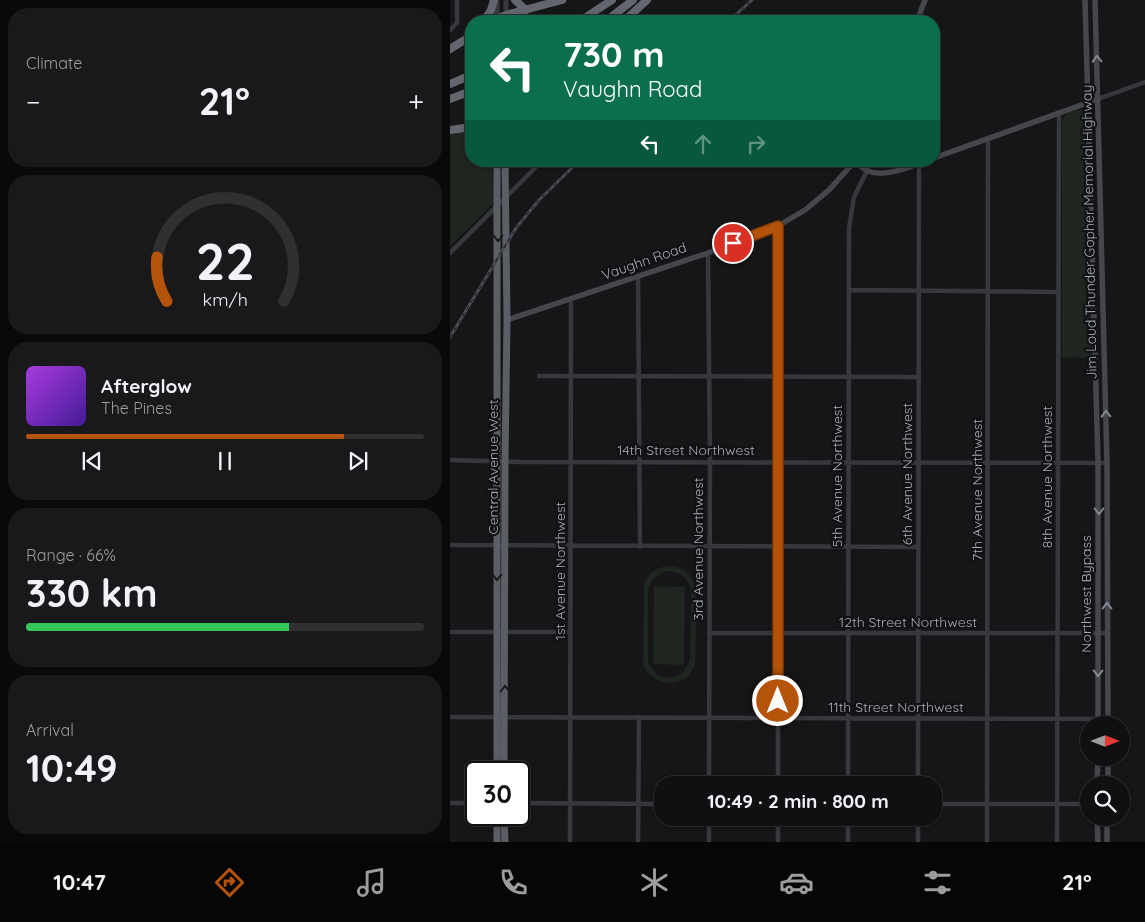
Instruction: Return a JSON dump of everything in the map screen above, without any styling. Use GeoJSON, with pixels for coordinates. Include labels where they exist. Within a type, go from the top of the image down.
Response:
{"type":"FeatureCollection","features":[{"type":"Feature","properties":{"kind":"highway"},"geometry":{"type":"LineString","coordinates":[[488,15],[495,0]]}},
{"type":"Feature","properties":{"kind":"highway"},"geometry":{"type":"LineString","coordinates":[[515,0],[526,10]]}},
{"type":"Feature","properties":{"kind":"highway"},"geometry":{"type":"LineString","coordinates":[[514,15],[562,0]]}},
{"type":"Feature","properties":{"kind":"highway"},"geometry":{"type":"LineString","coordinates":[[589,15],[612,0]]}},
{"type":"Feature","properties":{"kind":"highway"},"geometry":{"type":"LineString","coordinates":[[614,15],[634,0]]}},
{"type":"Feature","properties":{"kind":"highway"},"geometry":{"type":"LineString","coordinates":[[631,15],[647,0]]}},
{"type":"Feature","properties":{"kind":"highway"},"geometry":{"type":"LineString","coordinates":[[450,49],[465,40]]}},
{"type":"Feature","properties":{"kind":"highway"},"geometry":{"type":"LineString","coordinates":[[450,84],[465,78]]}},
{"type":"Feature","properties":{"kind":"highway"},"geometry":{"type":"LineString","coordinates":[[450,99],[465,93]]}},
{"type":"Feature","properties":{"kind":"highway"},"geometry":{"type":"LineString","coordinates":[[450,130],[465,128]]}},
{"type":"Feature","properties":{"kind":"highway","name":"Central Avenue West"},"geometry":{"type":"LineString","coordinates":[[497,167],[498,375],[501,462],[501,717],[499,761]]}},
{"type":"Feature","properties":{"kind":"highway","name":"Central Avenue West"},"geometry":{"type":"LineString","coordinates":[[501,462],[507,320],[506,167]]}},
{"type":"Feature","properties":{"kind":"highway"},"geometry":{"type":"LineString","coordinates":[[498,375],[502,329],[507,320],[502,313],[499,299]]}},
{"type":"Feature","properties":{"kind":"highway","name":"Central Avenue West"},"geometry":{"type":"LineString","coordinates":[[501,717],[503,761]]}},
{"type":"Feature","properties":{"kind":"highway"},"geometry":{"type":"LineString","coordinates":[[497,826],[497,842]]}},
{"type":"Feature","properties":{"kind":"highway"},"geometry":{"type":"LineString","coordinates":[[504,826],[504,842]]}},
{"type":"Feature","properties":{"kind":"main road"},"geometry":{"type":"LineString","coordinates":[[919,15],[925,0]]}},
{"type":"Feature","properties":{"kind":"main road","name":"Jim Loud Thunder Gopher Memorial Highway"},"geometry":{"type":"LineString","coordinates":[[1085,0],[1098,462]]}},
{"type":"Feature","properties":{"kind":"main road","name":"Jim Loud Thunder Gopher Memorial Highway"},"geometry":{"type":"LineString","coordinates":[[1095,0],[1107,463]]}},
{"type":"Feature","properties":{"kind":"main road"},"geometry":{"type":"LineString","coordinates":[[940,156],[1098,99]]}},
{"type":"Feature","properties":{"kind":"main road","name":"Vaughn Road"},"geometry":{"type":"LineString","coordinates":[[507,320],[572,300],[708,253],[778,226],[805,210],[829,190],[850,167]]}},
{"type":"Feature","properties":{"kind":"main road"},"geometry":{"type":"LineString","coordinates":[[863,167],[868,171],[877,173],[887,173],[906,167]]}},
{"type":"Feature","properties":{"kind":"main road","name":"Northwest Bypass"},"geometry":{"type":"LineString","coordinates":[[1098,462],[1098,716]]}},
{"type":"Feature","properties":{"kind":"main road","name":"Northwest Bypass"},"geometry":{"type":"LineString","coordinates":[[1107,463],[1108,716]]}},
{"type":"Feature","properties":{"kind":"main road"},"geometry":{"type":"LineString","coordinates":[[1097,826],[1098,842]]}},
{"type":"Feature","properties":{"kind":"main road"},"geometry":{"type":"LineString","coordinates":[[1107,842],[1108,826]]}},
{"type":"Feature","properties":{"kind":"street"},"geometry":{"type":"LineString","coordinates":[[450,30],[457,23],[457,0]]}},
{"type":"Feature","properties":{"kind":"street"},"geometry":{"type":"LineString","coordinates":[[495,0],[495,15]]}},
{"type":"Feature","properties":{"kind":"street"},"geometry":{"type":"LineString","coordinates":[[506,0],[506,15]]}},
{"type":"Feature","properties":{"kind":"street"},"geometry":{"type":"LineString","coordinates":[[1098,99],[1145,82]]}},
{"type":"Feature","properties":{"kind":"street","name":"8th Avenue Northwest"},"geometry":{"type":"LineString","coordinates":[[1057,842],[1059,112]]}},
{"type":"Feature","properties":{"kind":"street","name":"7th Avenue Northwest"},"geometry":{"type":"LineString","coordinates":[[987,842],[988,138]]}},
{"type":"Feature","properties":{"kind":"street"},"geometry":{"type":"LineString","coordinates":[[450,253],[536,167]]}},
{"type":"Feature","properties":{"kind":"street","name":"6th Avenue Northwest"},"geometry":{"type":"LineString","coordinates":[[918,776],[919,290],[922,167]]}},
{"type":"Feature","properties":{"kind":"street","name":"5th Avenue Northwest"},"geometry":{"type":"LineString","coordinates":[[848,776],[849,228],[854,197],[868,171]]}},
{"type":"Feature","properties":{"kind":"street"},"geometry":{"type":"LineString","coordinates":[[778,226],[778,776]]}},
{"type":"Feature","properties":{"kind":"street","name":"3rd Avenue Northwest"},"geometry":{"type":"LineString","coordinates":[[708,253],[710,461],[709,776]]}},
{"type":"Feature","properties":{"kind":"street"},"geometry":{"type":"LineString","coordinates":[[638,277],[640,547]]}},
{"type":"Feature","properties":{"kind":"street"},"geometry":{"type":"LineString","coordinates":[[849,290],[1058,292]]}},
{"type":"Feature","properties":{"kind":"street","name":"1st Avenue Northwest"},"geometry":{"type":"LineString","coordinates":[[570,842],[572,300]]}},
{"type":"Feature","properties":{"kind":"street"},"geometry":{"type":"LineString","coordinates":[[539,376],[919,377]]}},
{"type":"Feature","properties":{"kind":"street","name":"14th Street Northwest"},"geometry":{"type":"LineString","coordinates":[[450,460],[501,462],[1107,463]]}},
{"type":"Feature","properties":{"kind":"street"},"geometry":{"type":"LineString","coordinates":[[450,545],[918,547]]}},
{"type":"Feature","properties":{"kind":"street"},"geometry":{"type":"LineString","coordinates":[[450,632],[571,632]]}},
{"type":"Feature","properties":{"kind":"street","name":"12th Street Northwest"},"geometry":{"type":"LineString","coordinates":[[710,633],[1107,633]]}},
{"type":"Feature","properties":{"kind":"street","name":"11th Street Northwest"},"geometry":{"type":"LineString","coordinates":[[450,717],[1057,719],[1080,721]]}},
{"type":"Feature","properties":{"kind":"street"},"geometry":{"type":"LineString","coordinates":[[638,842],[639,717]]}},
{"type":"Feature","properties":{"kind":"street"},"geometry":{"type":"LineString","coordinates":[[450,803],[465,803]]}},
{"type":"Feature","properties":{"kind":"street"},"geometry":{"type":"LineString","coordinates":[[530,803],[654,804]]}},
{"type":"Feature","properties":{"kind":"street"},"geometry":{"type":"LineString","coordinates":[[942,804],[1080,804]]}},
{"type":"Feature","properties":{"kind":"street"},"geometry":{"type":"LineString","coordinates":[[709,826],[709,842]]}},
{"type":"Feature","properties":{"kind":"street"},"geometry":{"type":"LineString","coordinates":[[778,826],[778,842]]}},
{"type":"Feature","properties":{"kind":"street"},"geometry":{"type":"LineString","coordinates":[[848,826],[848,842]]}},
{"type":"Feature","properties":{"kind":"street"},"geometry":{"type":"LineString","coordinates":[[918,826],[918,842]]}},
{"type":"Feature","properties":{"kind":"shaded area"},"geometry":{"type":"Polygon","coordinates":[[[1080,109],[1084,112],[1096,357],[1062,358],[1062,121],[1066,114],[1080,109]]]}},
{"type":"Feature","properties":{"kind":"shaded area"},"geometry":{"type":"Polygon","coordinates":[[[465,132],[465,167],[492,167],[494,203],[450,246],[450,133],[465,132]]]}},
{"type":"Feature","properties":{"kind":"shaded area"},"geometry":{"type":"Polygon","coordinates":[[[666,566],[681,569],[687,573],[692,579],[696,595],[695,664],[685,678],[678,682],[670,683],[654,678],[643,665],[644,585],[649,575],[655,570],[666,566]],[[665,571],[653,579],[648,590],[648,661],[658,676],[671,678],[682,674],[690,660],[691,590],[688,581],[682,575],[665,571]]]}},
{"type":"Feature","properties":{"kind":"shaded area"},"geometry":{"type":"Polygon","coordinates":[[[654,586],[685,587],[684,665],[653,664],[654,586]]]}},
{"type":"Feature","properties":{"kind":"railway"},"geometry":{"type":"LineString","coordinates":[[736,15],[752,0]]}},
{"type":"Feature","properties":{"kind":"railway"},"geometry":{"type":"LineString","coordinates":[[450,337],[516,228],[539,200],[573,167]]}},
{"type":"Feature","properties":{"kind":"route"},"geometry":{"type":"LineString","coordinates":[[733,243],[778,226],[778,701]]}}]}
